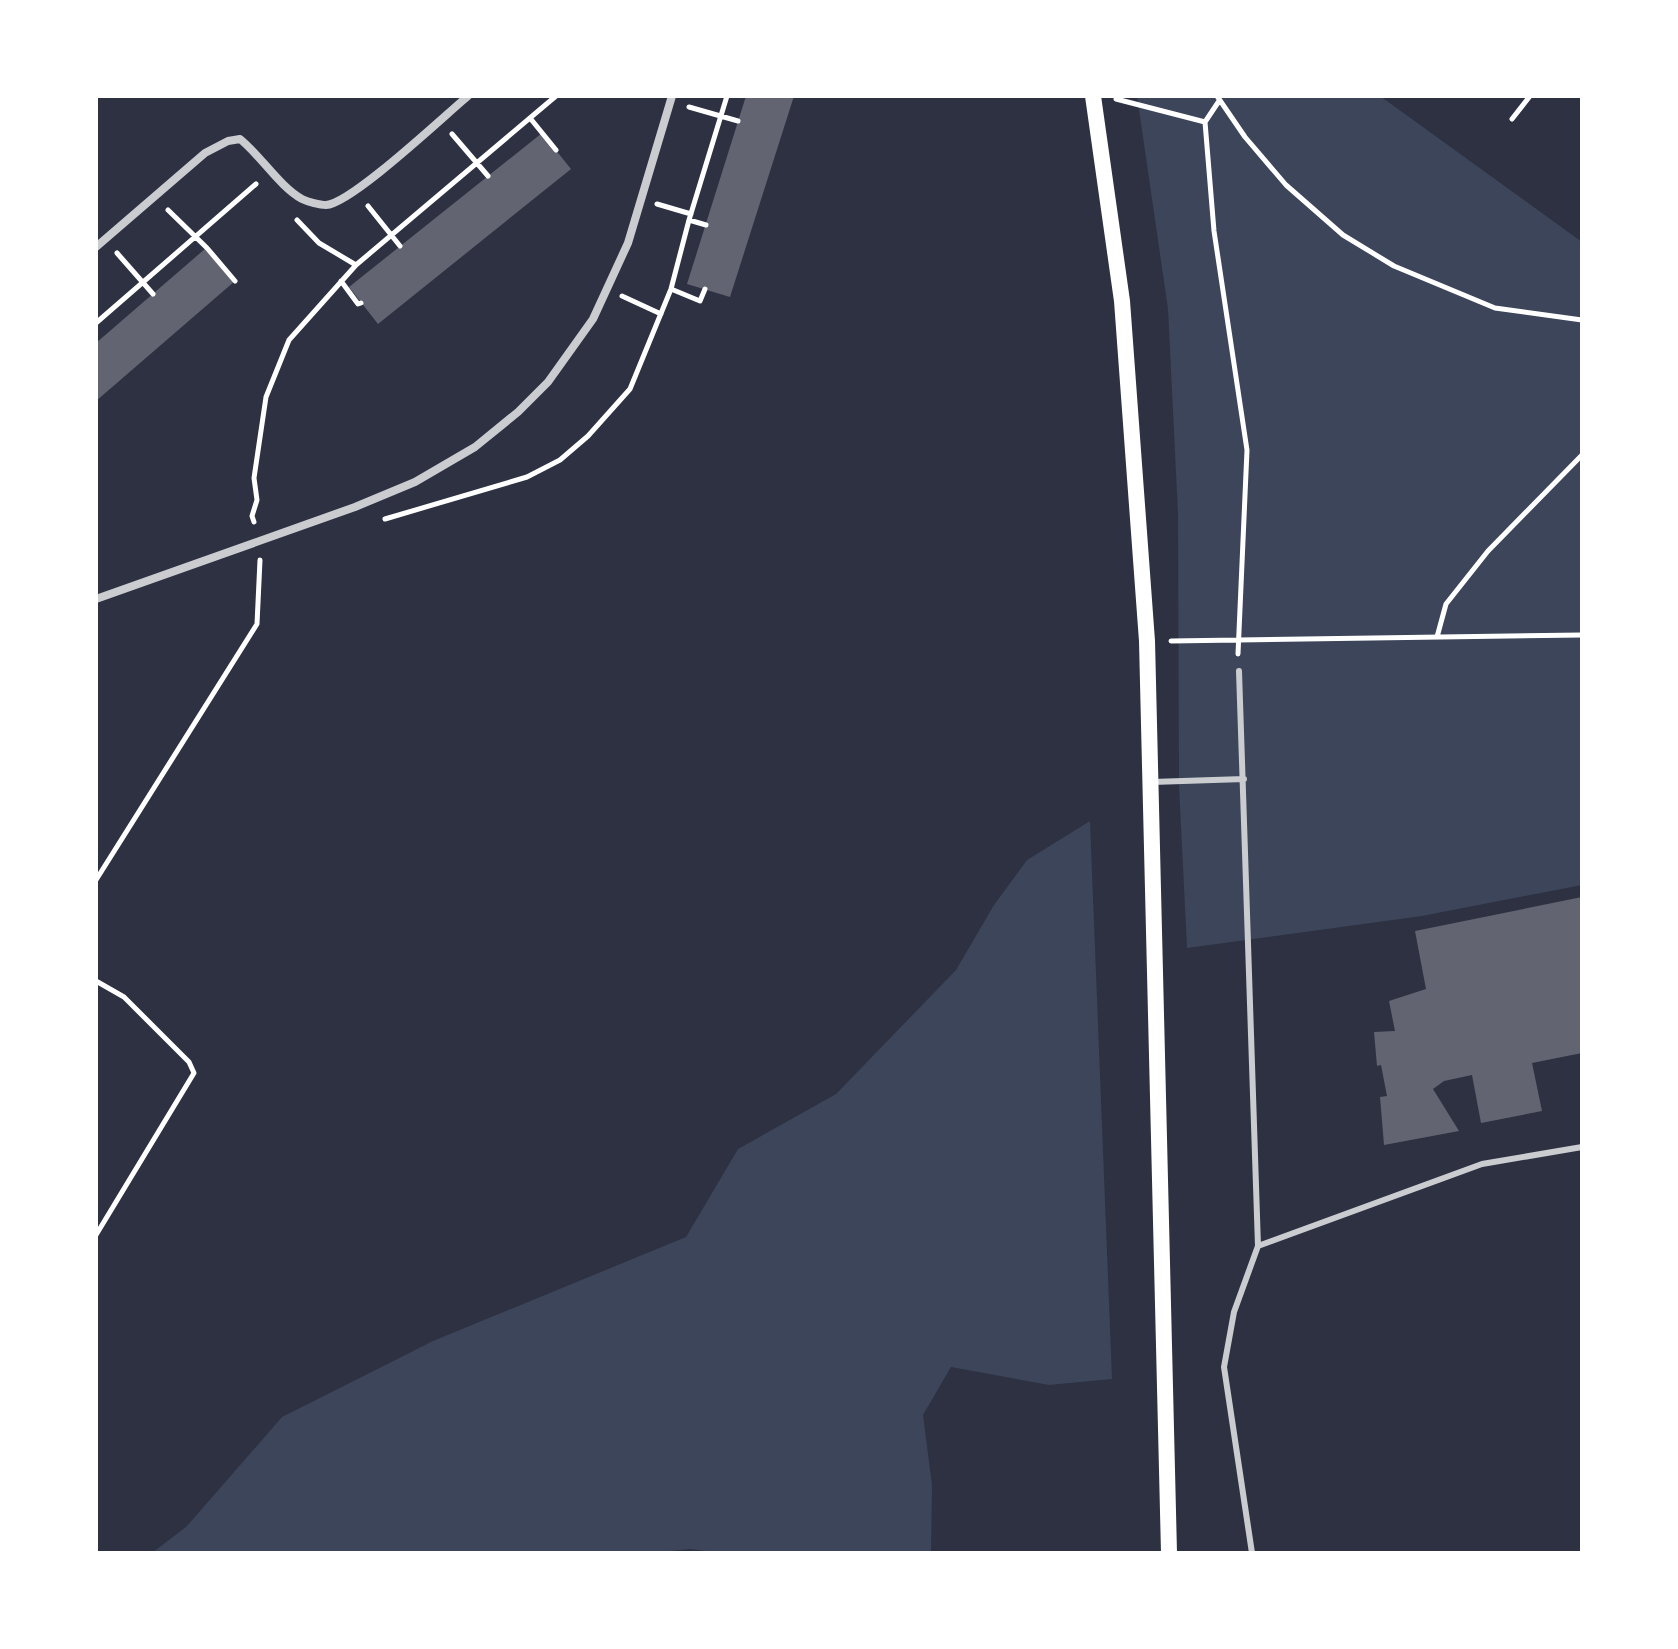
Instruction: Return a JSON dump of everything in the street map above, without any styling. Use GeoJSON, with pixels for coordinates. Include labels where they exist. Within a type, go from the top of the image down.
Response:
{"type":"FeatureCollection","features":[{"type":"Feature","properties":{"kind":"main road"},"geometry":{"type":"LineString","coordinates":[[1093,96],[1122,301],[1147,641],[1169,1553]]}},
{"type":"Feature","properties":{"kind":"street"},"geometry":{"type":"LineString","coordinates":[[96,247],[205,153],[228,141],[240,139],[290,190],[304,200],[328,205],[356,190],[468,96]]}},
{"type":"Feature","properties":{"kind":"street"},"geometry":{"type":"LineString","coordinates":[[96,599],[355,507],[415,482],[475,447],[518,412],[548,382],[582,336],[607,289],[628,243],[671,99]]}},
{"type":"Feature","properties":{"kind":"lane"},"geometry":{"type":"LineString","coordinates":[[1239,671],[1258,1246],[1234,1312],[1224,1367],[1252,1553]]}},
{"type":"Feature","properties":{"kind":"lane"},"geometry":{"type":"LineString","coordinates":[[1149,782],[1244,779]]}},
{"type":"Feature","properties":{"kind":"lane"},"geometry":{"type":"LineString","coordinates":[[1258,1246],[1482,1164],[1582,1147]]}},
{"type":"Feature","properties":{"kind":"path"},"geometry":{"type":"LineString","coordinates":[[96,880],[257,624],[260,558],[265,548],[252,516],[257,500],[254,478],[266,397],[289,340],[356,265],[556,96]]}},
{"type":"Feature","properties":{"kind":"path"},"geometry":{"type":"LineString","coordinates":[[1103,96],[1205,122]]}},
{"type":"Feature","properties":{"kind":"path"},"geometry":{"type":"LineString","coordinates":[[1512,119],[1530,96]]}},
{"type":"Feature","properties":{"kind":"path"},"geometry":{"type":"LineString","coordinates":[[671,99],[738,121]]}},
{"type":"Feature","properties":{"kind":"path"},"geometry":{"type":"LineString","coordinates":[[1237,640],[1247,450],[1214,231],[1205,122],[1218,99],[1286,185],[1343,235],[1394,266],[1495,308],[1582,320]]}},
{"type":"Feature","properties":{"kind":"path"},"geometry":{"type":"LineString","coordinates":[[530,118],[556,150]]}},
{"type":"Feature","properties":{"kind":"path"},"geometry":{"type":"LineString","coordinates":[[440,120],[488,176]]}},
{"type":"Feature","properties":{"kind":"path"},"geometry":{"type":"LineString","coordinates":[[96,323],[257,184]]}},
{"type":"Feature","properties":{"kind":"path"},"geometry":{"type":"LineString","coordinates":[[290,190],[288,211],[319,243],[356,265]]}},
{"type":"Feature","properties":{"kind":"path"},"geometry":{"type":"LineString","coordinates":[[356,190],[400,246]]}},
{"type":"Feature","properties":{"kind":"path"},"geometry":{"type":"LineString","coordinates":[[156,198],[235,281]]}},
{"type":"Feature","properties":{"kind":"path"},"geometry":{"type":"LineString","coordinates":[[641,198],[706,225]]}},
{"type":"Feature","properties":{"kind":"path"},"geometry":{"type":"LineString","coordinates":[[105,239],[153,294]]}},
{"type":"Feature","properties":{"kind":"path"},"geometry":{"type":"LineString","coordinates":[[341,281],[358,304],[361,303]]}},
{"type":"Feature","properties":{"kind":"path"},"geometry":{"type":"LineString","coordinates":[[607,289],[661,314]]}},
{"type":"Feature","properties":{"kind":"path"},"geometry":{"type":"LineString","coordinates":[[671,289],[700,301],[705,289]]}},
{"type":"Feature","properties":{"kind":"path"},"geometry":{"type":"LineString","coordinates":[[1437,637],[1446,604],[1454,593],[1488,551],[1582,455]]}},
{"type":"Feature","properties":{"kind":"path"},"geometry":{"type":"LineString","coordinates":[[1147,641],[1582,635]]}},
{"type":"Feature","properties":{"kind":"path"},"geometry":{"type":"LineString","coordinates":[[96,981],[124,997],[189,1062],[194,1073],[96,1235]]}},
{"type":"Feature","properties":{"kind":"shaded area"},"geometry":{"type":"Polygon","coordinates":[[[1137,96],[1380,96],[1582,242],[1582,885],[1422,916],[1187,948],[1179,786],[1178,514],[1168,309],[1137,96]]]}},
{"type":"Feature","properties":{"kind":"shaded area"},"geometry":{"type":"Polygon","coordinates":[[[1090,821],[1112,1379],[1049,1385],[951,1367],[923,1415],[932,1485],[931,1553],[722,1553],[690,1549],[650,1553],[152,1553],[187,1526],[282,1417],[433,1341],[686,1237],[738,1149],[836,1094],[956,970],[994,905],[1027,860],[1090,821]]]}},
{"type":"Feature","properties":{"kind":"building"},"geometry":{"type":"Polygon","coordinates":[[[746,96],[794,96],[730,297],[687,284],[746,96]]]}},
{"type":"Feature","properties":{"kind":"building"},"geometry":{"type":"Polygon","coordinates":[[[542,133],[571,169],[378,324],[349,287],[542,133]]]}},
{"type":"Feature","properties":{"kind":"building"},"geometry":{"type":"Polygon","coordinates":[[[206,248],[235,281],[96,401],[96,343],[206,248]]]}},
{"type":"Feature","properties":{"kind":"building"},"geometry":{"type":"Polygon","coordinates":[[[1582,897],[1582,1053],[1532,1063],[1542,1111],[1481,1123],[1472,1075],[1444,1081],[1433,1089],[1459,1131],[1384,1145],[1380,1097],[1387,1096],[1381,1065],[1377,1066],[1374,1032],[1395,1031],[1389,1001],[1426,989],[1415,931],[1582,897]]]}}]}
